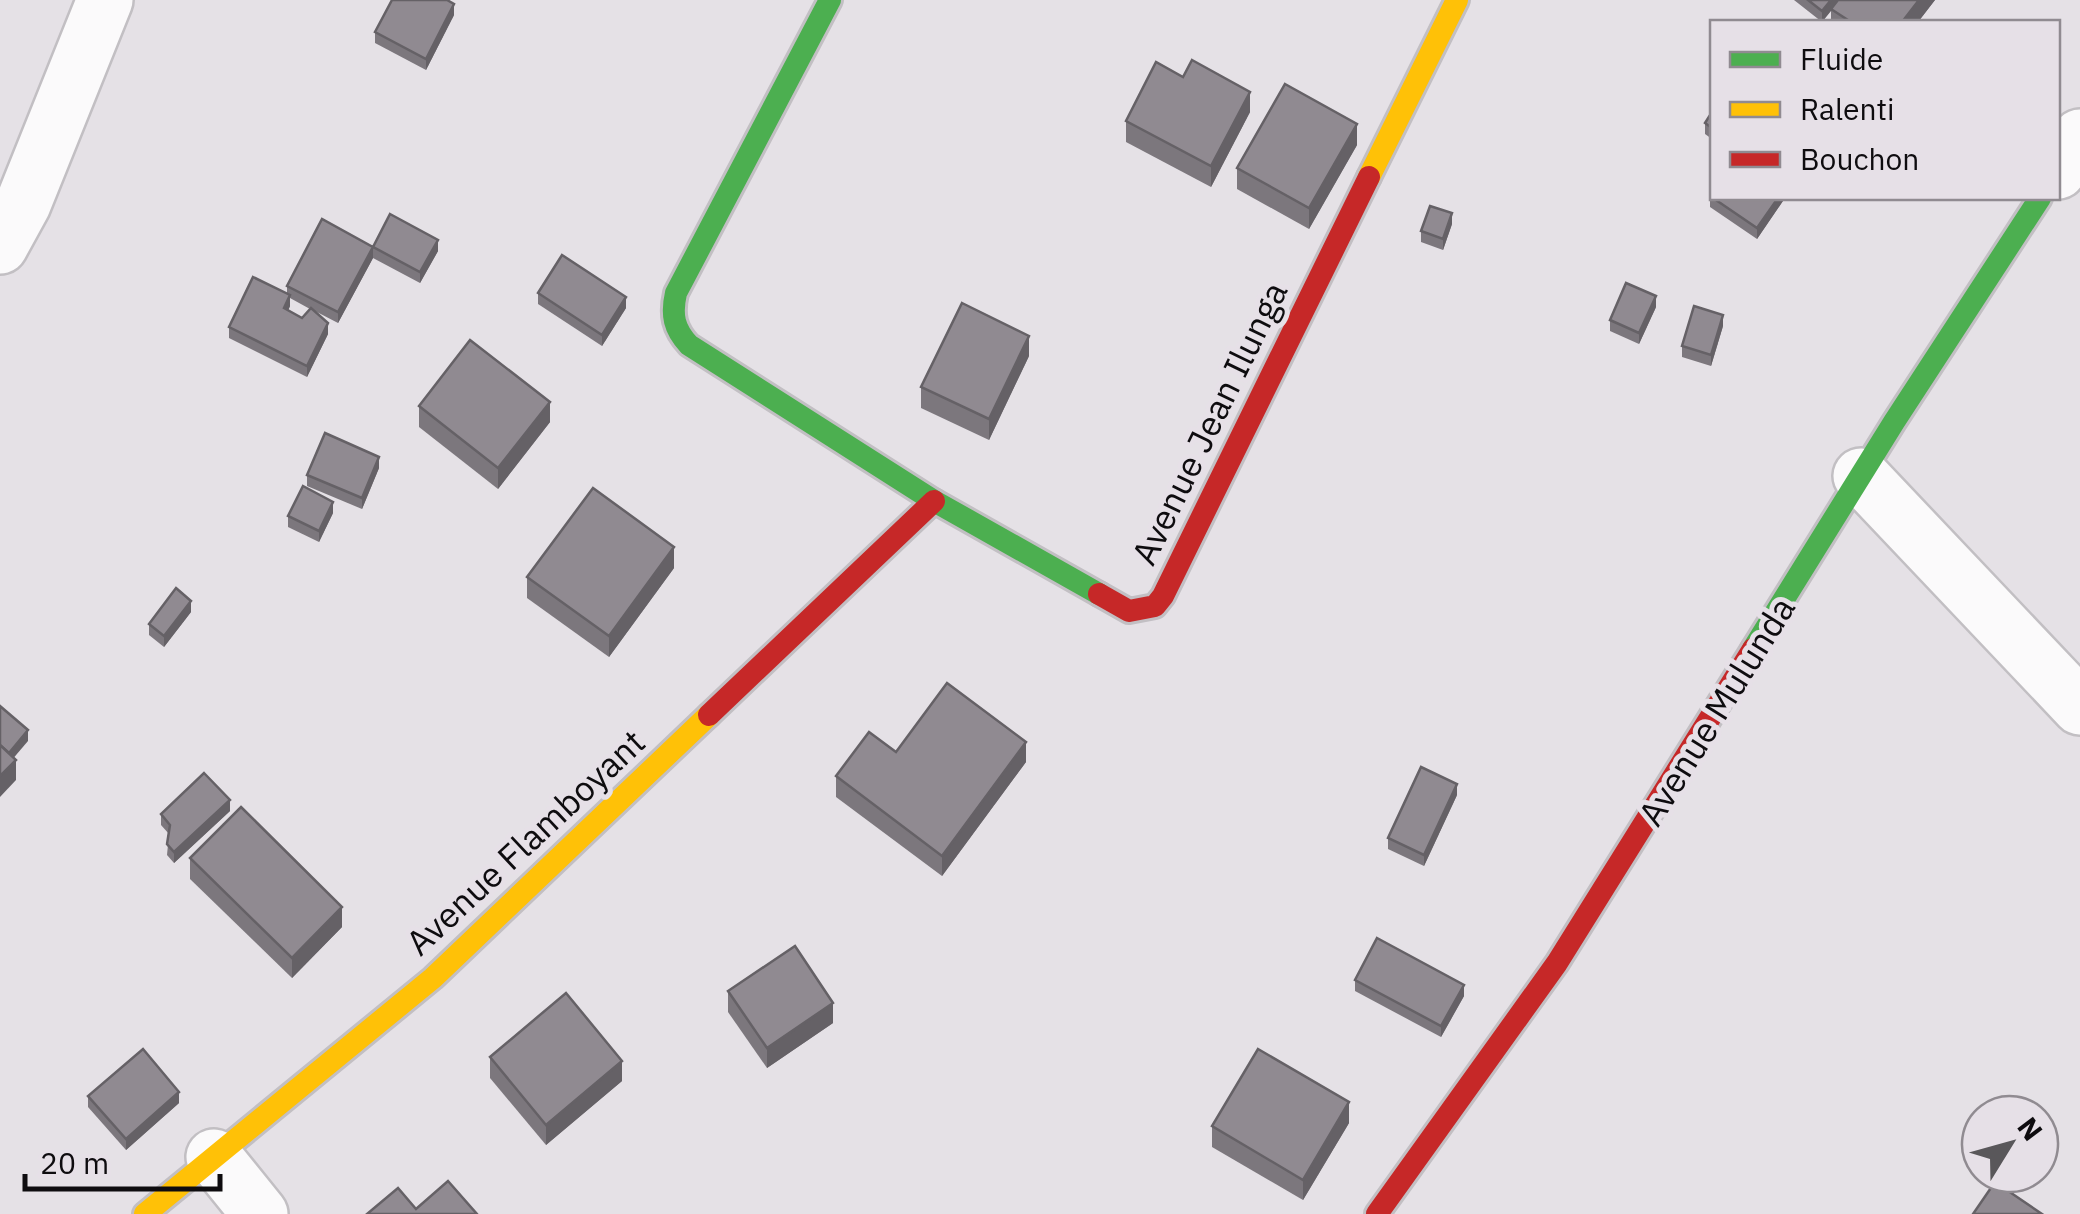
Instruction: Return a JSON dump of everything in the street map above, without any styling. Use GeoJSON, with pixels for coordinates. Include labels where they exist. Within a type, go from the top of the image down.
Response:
{"type":"FeatureCollection","features":[{"type":"Feature","properties":{"kind":"street"},"geometry":{"type":"LineString","coordinates":[[0,246],[23,204],[105,0]]}},
{"type":"Feature","properties":{"kind":"street","name":"Avenue Jean Ilunga"},"geometry":{"type":"LineString","coordinates":[[830,0],[676,293],[672,323],[689,345],[934,501],[1130,610],[1156,606],[1458,0]]}},
{"type":"Feature","properties":{"kind":"street"},"geometry":{"type":"LineString","coordinates":[[2060,168],[2080,137]]}},
{"type":"Feature","properties":{"kind":"street","name":"Avenue Mulunda"},"geometry":{"type":"LineString","coordinates":[[1377,1214],[1558,963],[2039,200]]}},
{"type":"Feature","properties":{"kind":"street"},"geometry":{"type":"LineString","coordinates":[[1862,476],[2080,707]]}},
{"type":"Feature","properties":{"kind":"street","name":"Avenue Flamboyant"},"geometry":{"type":"LineString","coordinates":[[145,1214],[433,978],[934,501]]}},
{"type":"Feature","properties":{"kind":"street"},"geometry":{"type":"LineString","coordinates":[[214,1157],[260,1214]]}},
{"type":"Feature","properties":{"kind":"building"},"geometry":{"type":"Polygon","coordinates":[[[392,0],[447,0],[454,4],[426,59],[375,32],[392,0]]]}},
{"type":"Feature","properties":{"kind":"building"},"geometry":{"type":"Polygon","coordinates":[[[1808,0],[1831,0],[1822,11],[1808,0]]]}},
{"type":"Feature","properties":{"kind":"building"},"geometry":{"type":"Polygon","coordinates":[[[1838,0],[1919,0],[1904,20],[1848,20],[1831,9],[1838,0]]]}},
{"type":"Feature","properties":{"kind":"building"},"geometry":{"type":"Polygon","coordinates":[[[1192,60],[1250,92],[1211,166],[1126,121],[1156,62],[1183,77],[1192,60]]]}},
{"type":"Feature","properties":{"kind":"building"},"geometry":{"type":"Polygon","coordinates":[[[1285,84],[1357,124],[1309,208],[1237,168],[1285,84]]]}},
{"type":"Feature","properties":{"kind":"building"},"geometry":{"type":"Polygon","coordinates":[[[1716,200],[1777,200],[1757,228],[1716,200]]]}},
{"type":"Feature","properties":{"kind":"building"},"geometry":{"type":"Polygon","coordinates":[[[1430,206],[1452,213],[1443,239],[1421,231],[1430,206]]]}},
{"type":"Feature","properties":{"kind":"building"},"geometry":{"type":"Polygon","coordinates":[[[390,214],[438,240],[420,272],[373,247],[390,214]]]}},
{"type":"Feature","properties":{"kind":"building"},"geometry":{"type":"Polygon","coordinates":[[[322,219],[373,247],[338,312],[287,286],[322,219]]]}},
{"type":"Feature","properties":{"kind":"building"},"geometry":{"type":"Polygon","coordinates":[[[562,255],[626,297],[602,335],[538,293],[562,255]]]}},
{"type":"Feature","properties":{"kind":"building"},"geometry":{"type":"Polygon","coordinates":[[[253,277],[290,295],[284,308],[302,318],[311,308],[328,323],[307,366],[229,327],[253,277]]]}},
{"type":"Feature","properties":{"kind":"building"},"geometry":{"type":"Polygon","coordinates":[[[1626,283],[1656,296],[1639,333],[1610,320],[1626,283]]]}},
{"type":"Feature","properties":{"kind":"building"},"geometry":{"type":"Polygon","coordinates":[[[962,303],[1029,336],[989,419],[921,387],[962,303]]]}},
{"type":"Feature","properties":{"kind":"building"},"geometry":{"type":"Polygon","coordinates":[[[1694,306],[1723,315],[1711,355],[1682,346],[1694,306]]]}},
{"type":"Feature","properties":{"kind":"building"},"geometry":{"type":"Polygon","coordinates":[[[470,340],[550,402],[498,468],[419,406],[470,340]]]}},
{"type":"Feature","properties":{"kind":"building"},"geometry":{"type":"Polygon","coordinates":[[[325,433],[379,457],[362,498],[307,475],[325,433]]]}},
{"type":"Feature","properties":{"kind":"building"},"geometry":{"type":"Polygon","coordinates":[[[303,486],[333,502],[319,531],[288,516],[303,486]]]}},
{"type":"Feature","properties":{"kind":"building"},"geometry":{"type":"Polygon","coordinates":[[[593,488],[674,547],[609,636],[527,577],[593,488]]]}},
{"type":"Feature","properties":{"kind":"building"},"geometry":{"type":"Polygon","coordinates":[[[176,588],[191,601],[164,636],[149,624],[176,588]]]}},
{"type":"Feature","properties":{"kind":"building"},"geometry":{"type":"Polygon","coordinates":[[[947,683],[1026,742],[942,856],[836,776],[869,732],[896,752],[947,683]]]}},
{"type":"Feature","properties":{"kind":"building"},"geometry":{"type":"Polygon","coordinates":[[[0,706],[28,730],[9,753],[0,745],[0,706]]]}},
{"type":"Feature","properties":{"kind":"building"},"geometry":{"type":"Polygon","coordinates":[[[0,745],[16,760],[0,776],[0,745]]]}},
{"type":"Feature","properties":{"kind":"building"},"geometry":{"type":"Polygon","coordinates":[[[1421,767],[1457,784],[1424,855],[1388,838],[1421,767]]]}},
{"type":"Feature","properties":{"kind":"building"},"geometry":{"type":"Polygon","coordinates":[[[204,773],[230,800],[174,852],[167,844],[170,825],[161,814],[204,773]]]}},
{"type":"Feature","properties":{"kind":"building"},"geometry":{"type":"Polygon","coordinates":[[[241,807],[342,907],[292,958],[190,858],[241,807]]]}},
{"type":"Feature","properties":{"kind":"building"},"geometry":{"type":"Polygon","coordinates":[[[1377,938],[1464,985],[1441,1026],[1355,980],[1377,938]]]}},
{"type":"Feature","properties":{"kind":"building"},"geometry":{"type":"Polygon","coordinates":[[[795,946],[833,1003],[767,1048],[728,991],[795,946]]]}},
{"type":"Feature","properties":{"kind":"building"},"geometry":{"type":"Polygon","coordinates":[[[566,993],[622,1061],[546,1125],[490,1057],[566,993]]]}},
{"type":"Feature","properties":{"kind":"building"},"geometry":{"type":"Polygon","coordinates":[[[143,1049],[179,1092],[126,1139],[88,1096],[143,1049]]]}},
{"type":"Feature","properties":{"kind":"building"},"geometry":{"type":"Polygon","coordinates":[[[1258,1049],[1349,1102],[1303,1180],[1212,1126],[1258,1049]]]}},
{"type":"Feature","properties":{"kind":"building"},"geometry":{"type":"Polygon","coordinates":[[[448,1181],[477,1214],[367,1214],[398,1188],[416,1209],[448,1181]]]}},
{"type":"Feature","properties":{"kind":"building"},"geometry":{"type":"Polygon","coordinates":[[[1987,1194],[2013,1194],[2042,1214],[1973,1214],[1987,1194]]]}},
{"type":"Feature","properties":{"kind":"traffic: fast"},"geometry":{"type":"LineString","coordinates":[[830,0],[676,293],[677,327],[689,345],[934,501],[1099,594]]}},
{"type":"Feature","properties":{"kind":"traffic: fast"},"geometry":{"type":"LineString","coordinates":[[1753,649],[2039,200]]}},
{"type":"Feature","properties":{"kind":"traffic: slow"},"geometry":{"type":"LineString","coordinates":[[1369,177],[1457,0]]}},
{"type":"Feature","properties":{"kind":"traffic: slow"},"geometry":{"type":"LineString","coordinates":[[145,1214],[433,978],[709,715]]}},
{"type":"Feature","properties":{"kind":"traffic: jam"},"geometry":{"type":"LineString","coordinates":[[1099,594],[1129,611],[1155,606],[1163,596],[1369,177]]}},
{"type":"Feature","properties":{"kind":"traffic: jam"},"geometry":{"type":"LineString","coordinates":[[709,715],[934,501]]}},
{"type":"Feature","properties":{"kind":"traffic: jam"},"geometry":{"type":"LineString","coordinates":[[1377,1214],[1557,963],[1753,649]]}}]}
